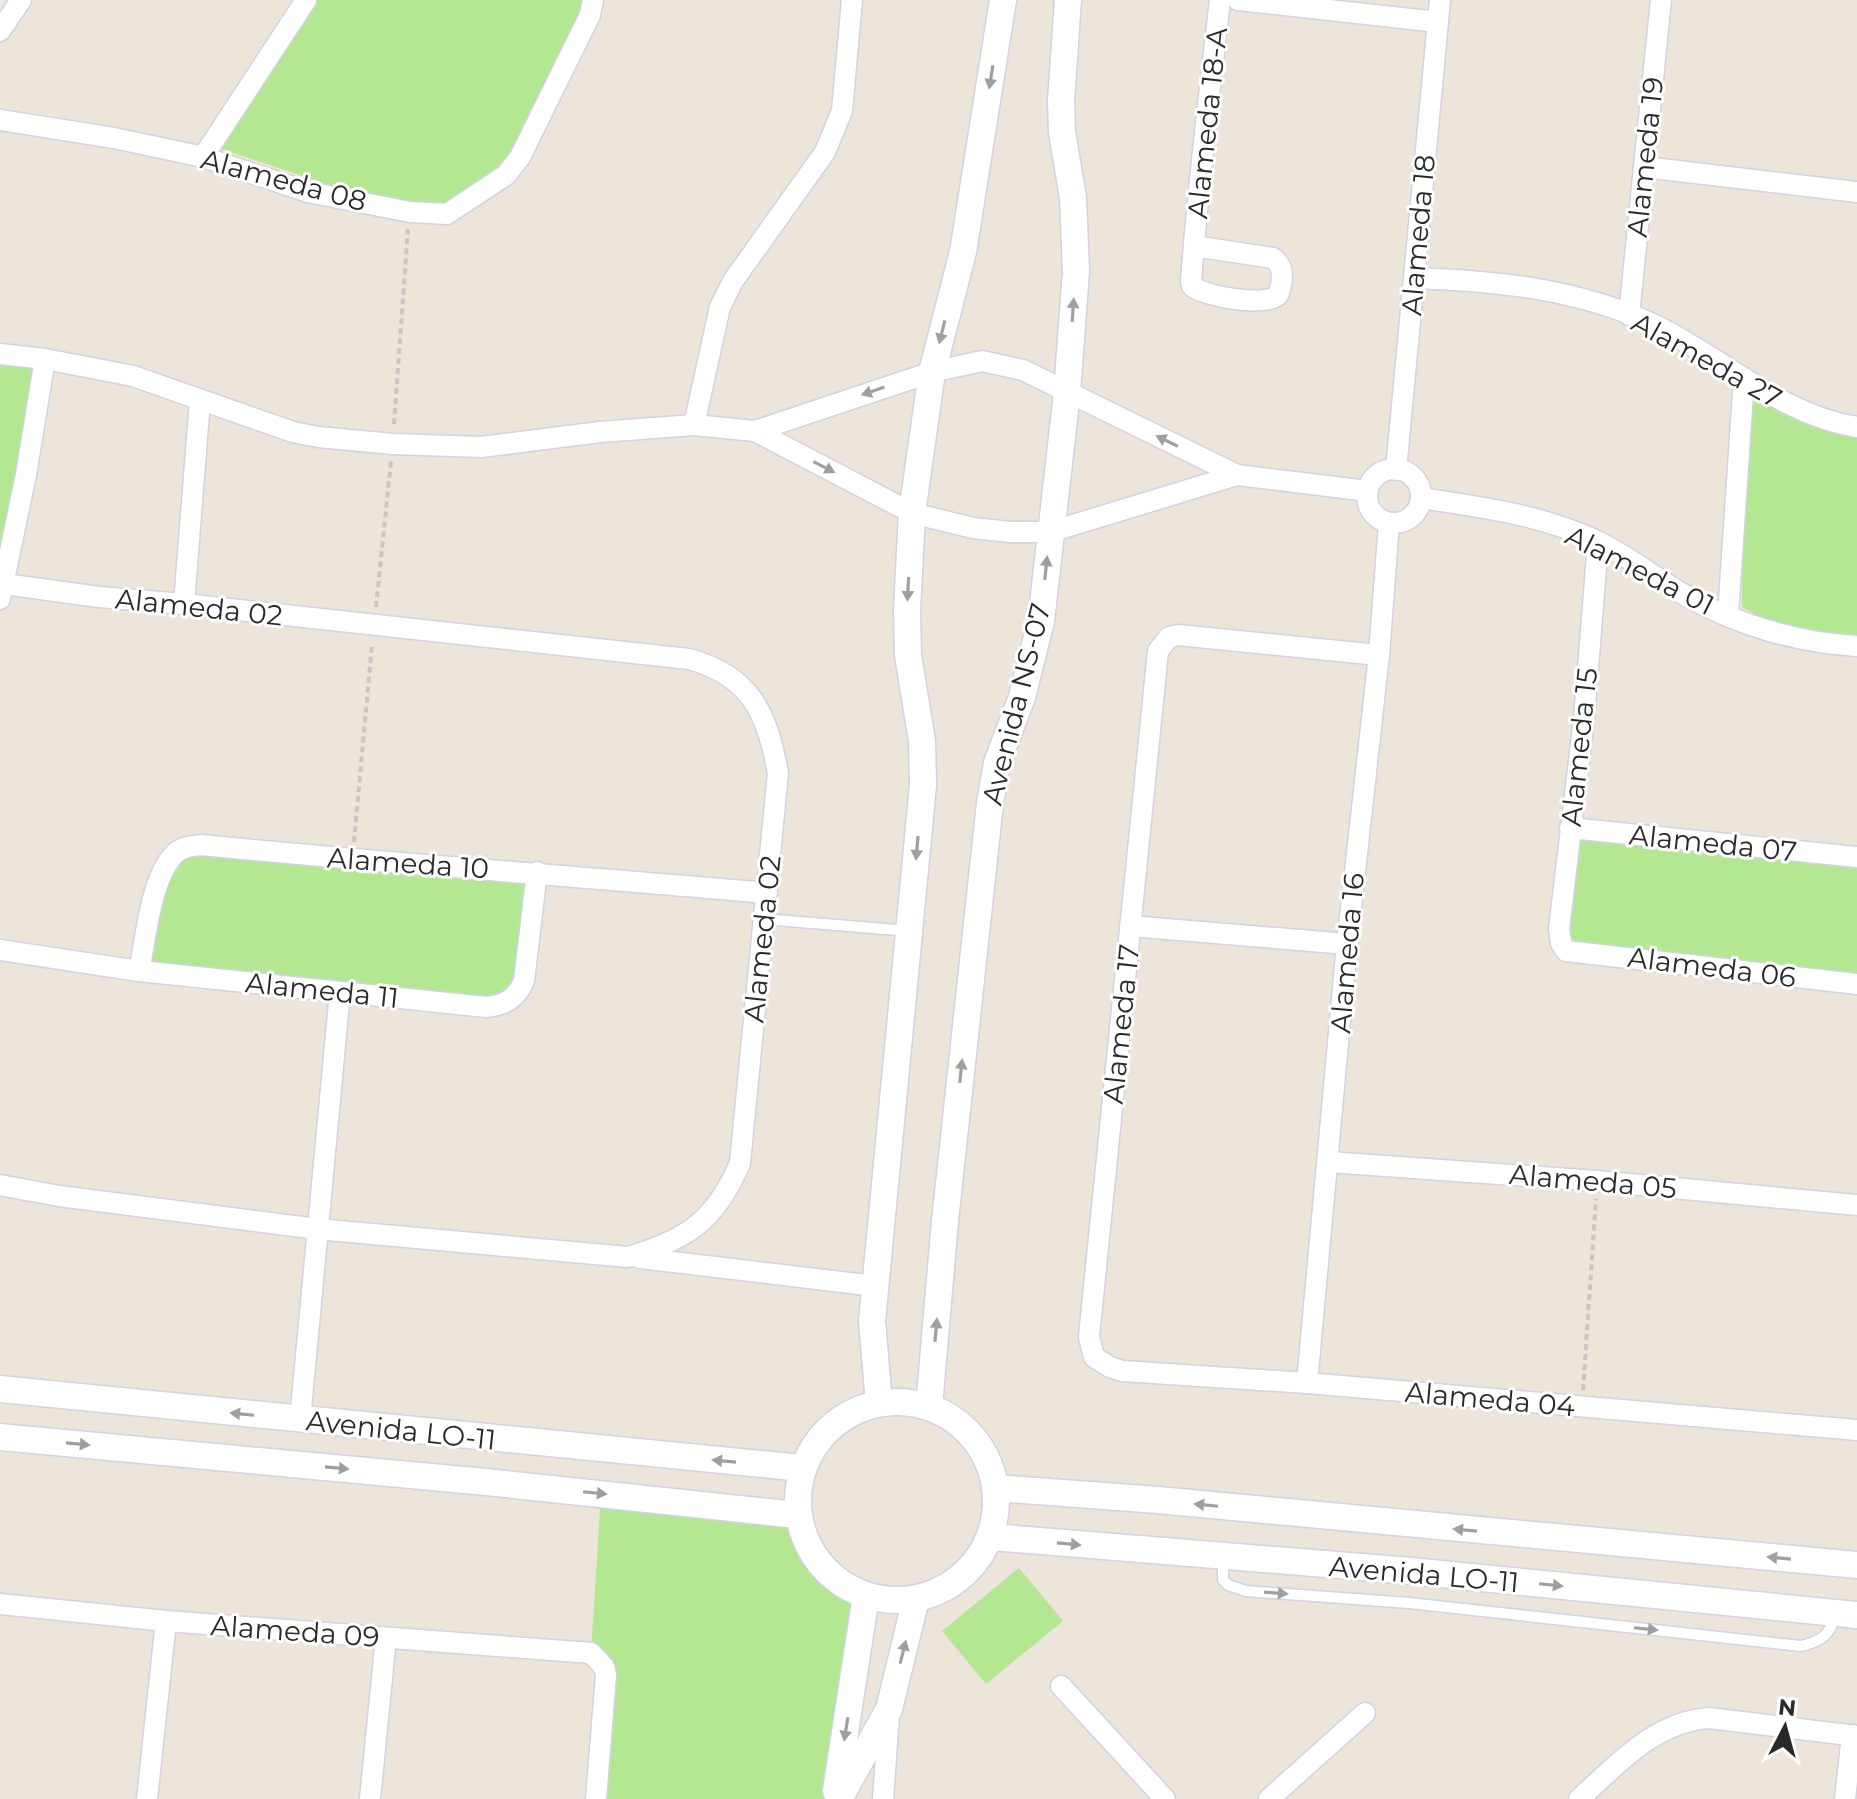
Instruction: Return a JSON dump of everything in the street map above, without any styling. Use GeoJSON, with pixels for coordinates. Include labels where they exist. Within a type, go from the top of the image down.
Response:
{"type":"FeatureCollection","features":[{"type":"Feature","properties":{"kind":"street"},"geometry":{"type":"LineString","coordinates":[[0,31],[21,0]]}},
{"type":"Feature","properties":{"kind":"street"},"geometry":{"type":"LineString","coordinates":[[203,157],[306,0]]}},
{"type":"Feature","properties":{"kind":"street","name":"Alameda 08"},"geometry":{"type":"LineString","coordinates":[[0,120],[114,138],[203,157],[308,192],[410,212],[447,214],[506,175],[520,157],[590,15],[593,0]]}},
{"type":"Feature","properties":{"kind":"street"},"geometry":{"type":"LineString","coordinates":[[694,425],[720,307],[733,281],[825,152],[836,131],[842,111],[852,0]]}},
{"type":"Feature","properties":{"kind":"street"},"geometry":{"type":"LineString","coordinates":[[879,1403],[872,1321],[923,785],[922,741],[908,640],[912,513],[932,372],[963,252],[1003,0]]}},
{"type":"Feature","properties":{"kind":"street","name":"Avenida NS-07"},"geometry":{"type":"LineString","coordinates":[[929,1407],[945,1221],[990,803],[997,763],[1022,697],[1041,621],[1067,393],[1076,271],[1073,198],[1062,132],[1061,101],[1068,0]]}},
{"type":"Feature","properties":{"kind":"street","name":"Alameda 18-A"},"geometry":{"type":"LineString","coordinates":[[1194,246],[1273,258],[1281,265],[1278,295],[1266,302],[1198,291],[1191,281],[1194,246],[1220,0]]}},
{"type":"Feature","properties":{"kind":"street"},"geometry":{"type":"LineString","coordinates":[[1238,0],[1438,22]]}},
{"type":"Feature","properties":{"kind":"street","name":"Alameda 18"},"geometry":{"type":"LineString","coordinates":[[1396,470],[1440,0]]}},
{"type":"Feature","properties":{"kind":"street","name":"Alameda 19"},"geometry":{"type":"LineString","coordinates":[[1629,315],[1661,0]]}},
{"type":"Feature","properties":{"kind":"street"},"geometry":{"type":"LineString","coordinates":[[1644,167],[1857,192]]}},
{"type":"Feature","properties":{"kind":"street","name":"Alameda 27"},"geometry":{"type":"LineString","coordinates":[[1415,278],[1478,280],[1546,289],[1629,315],[1658,327],[1796,409],[1857,427]]}},
{"type":"Feature","properties":{"kind":"street"},"geometry":{"type":"LineString","coordinates":[[0,354],[45,359],[133,376],[293,432],[318,437],[481,447],[600,432],[694,425],[755,431],[912,513],[973,528],[1010,532],[1050,532],[1237,475]]}},
{"type":"Feature","properties":{"kind":"street"},"geometry":{"type":"LineString","coordinates":[[2,592],[45,359]]}},
{"type":"Feature","properties":{"kind":"street"},"geometry":{"type":"LineString","coordinates":[[755,431],[932,372],[982,361],[1023,370],[1237,475],[1368,491]]}},
{"type":"Feature","properties":{"kind":"street"},"geometry":{"type":"LineString","coordinates":[[1728,615],[1744,378]]}},
{"type":"Feature","properties":{"kind":"street"},"geometry":{"type":"LineString","coordinates":[[184,604],[200,400]]}},
{"type":"Feature","properties":{"kind":"street"},"geometry":{"type":"LineString","coordinates":[[1396,470],[1412,476],[1421,498],[1411,518],[1389,523],[1374,515],[1367,499],[1368,491],[1370,484],[1381,473],[1396,470]]}},
{"type":"Feature","properties":{"kind":"street","name":"Alameda 01"},"geometry":{"type":"LineString","coordinates":[[1421,498],[1523,514],[1598,542],[1689,598],[1757,627],[1798,638],[1857,646]]}},
{"type":"Feature","properties":{"kind":"street","name":"Alameda 16"},"geometry":{"type":"LineString","coordinates":[[1307,1383],[1347,944],[1379,655],[1389,523]]}},
{"type":"Feature","properties":{"kind":"street","name":"Alameda 15"},"geometry":{"type":"LineString","coordinates":[[1566,951],[1559,929],[1584,719],[1598,542]]}},
{"type":"Feature","properties":{"kind":"street","name":"Alameda 02"},"geometry":{"type":"LineString","coordinates":[[0,1185],[59,1196],[317,1229],[628,1257],[660,1248],[686,1235],[708,1218],[729,1190],[740,1163],[778,773],[772,740],[758,707],[736,680],[714,666],[689,659],[184,604],[2,592]]}},
{"type":"Feature","properties":{"kind":"street","name":"Alameda 17"},"geometry":{"type":"LineString","coordinates":[[1122,1371],[1094,1357],[1089,1337],[1155,658],[1163,642],[1178,635],[1379,655]]}},
{"type":"Feature","properties":{"kind":"street","name":"Alameda 07"},"geometry":{"type":"LineString","coordinates":[[1570,828],[1857,857]]}},
{"type":"Feature","properties":{"kind":"street","name":"Alameda 10"},"geometry":{"type":"LineString","coordinates":[[139,971],[159,878],[167,863],[187,846],[767,893]]}},
{"type":"Feature","properties":{"kind":"street","name":"Alameda 11"},"geometry":{"type":"LineString","coordinates":[[0,950],[139,971],[486,1007],[509,1002],[519,993],[524,981],[537,872]]}},
{"type":"Feature","properties":{"kind":"street"},"geometry":{"type":"LineString","coordinates":[[1130,926],[1347,944]]}},
{"type":"Feature","properties":{"kind":"street","name":"Alameda 06"},"geometry":{"type":"LineString","coordinates":[[1566,951],[1857,984]]}},
{"type":"Feature","properties":{"kind":"street"},"geometry":{"type":"LineString","coordinates":[[300,1420],[340,992]]}},
{"type":"Feature","properties":{"kind":"street","name":"Alameda 05"},"geometry":{"type":"LineString","coordinates":[[1329,1162],[1597,1181],[1857,1205]]}},
{"type":"Feature","properties":{"kind":"street"},"geometry":{"type":"LineString","coordinates":[[628,1257],[875,1286]]}},
{"type":"Feature","properties":{"kind":"street","name":"Alameda 04"},"geometry":{"type":"LineString","coordinates":[[1122,1371],[1307,1383],[1857,1430]]}},
{"type":"Feature","properties":{"kind":"street","name":"Avenida LO-11"},"geometry":{"type":"LineString","coordinates":[[0,1389],[802,1468]]}},
{"type":"Feature","properties":{"kind":"street"},"geometry":{"type":"LineString","coordinates":[[904,1402],[929,1407],[953,1420],[974,1438],[988,1462],[995,1488],[996,1511],[992,1537],[974,1564],[948,1587],[916,1599],[891,1601],[866,1596],[833,1578],[809,1550],[797,1515],[797,1492],[802,1468],[819,1438],[846,1415],[879,1403],[904,1402]]}},
{"type":"Feature","properties":{"kind":"street","name":"Avenida LO-11"},"geometry":{"type":"LineString","coordinates":[[0,1437],[659,1499],[797,1515]]}},
{"type":"Feature","properties":{"kind":"street","name":"Avenida LO-11"},"geometry":{"type":"LineString","coordinates":[[995,1488],[1158,1500],[1857,1565]]}},
{"type":"Feature","properties":{"kind":"street","name":"Avenida LO-11"},"geometry":{"type":"LineString","coordinates":[[992,1537],[1411,1571],[1847,1614]]}},
{"type":"Feature","properties":{"kind":"street"},"geometry":{"type":"LineString","coordinates":[[837,1799],[866,1596]]}},
{"type":"Feature","properties":{"kind":"street"},"geometry":{"type":"LineString","coordinates":[[883,1799],[889,1709],[916,1599]]}},
{"type":"Feature","properties":{"kind":"street","name":"Alameda 09"},"geometry":{"type":"LineString","coordinates":[[0,1604],[166,1621],[591,1653],[604,1667],[606,1675],[596,1799]]}},
{"type":"Feature","properties":{"kind":"street"},"geometry":{"type":"LineString","coordinates":[[147,1799],[166,1621]]}},
{"type":"Feature","properties":{"kind":"street"},"geometry":{"type":"LineString","coordinates":[[370,1799],[386,1638]]}},
{"type":"Feature","properties":{"kind":"street"},"geometry":{"type":"LineString","coordinates":[[1061,1686],[1165,1799]]}},
{"type":"Feature","properties":{"kind":"street"},"geometry":{"type":"LineString","coordinates":[[837,1799],[889,1709]]}},
{"type":"Feature","properties":{"kind":"street"},"geometry":{"type":"LineString","coordinates":[[1269,1799],[1365,1713]]}},
{"type":"Feature","properties":{"kind":"street"},"geometry":{"type":"LineString","coordinates":[[1579,1799],[1626,1756],[1663,1729],[1689,1720],[1709,1718],[1854,1735],[1845,1799]]}},
{"type":"Feature","properties":{"kind":"lane"},"geometry":{"type":"LineString","coordinates":[[764,919],[909,931]]}},
{"type":"Feature","properties":{"kind":"lane"},"geometry":{"type":"LineString","coordinates":[[1223,1558],[1223,1580],[1246,1591],[1409,1603],[1801,1646],[1822,1639],[1847,1614]]}},
{"type":"Feature","properties":{"kind":"path"},"geometry":{"type":"LineString","coordinates":[[353,861],[393,444],[410,212]]}},
{"type":"Feature","properties":{"kind":"path"},"geometry":{"type":"LineString","coordinates":[[1582,1407],[1597,1181]]}},
{"type":"Feature","properties":{"kind":"green space"},"geometry":{"type":"Polygon","coordinates":[[[309,0],[583,0],[549,98],[506,175],[447,214],[410,212],[213,146],[309,0]]]}},
{"type":"Feature","properties":{"kind":"green space"},"geometry":{"type":"Polygon","coordinates":[[[0,358],[45,359],[0,583],[0,358]]]}},
{"type":"Feature","properties":{"kind":"green space"},"geometry":{"type":"Polygon","coordinates":[[[1744,378],[1857,425],[1857,645],[1798,638],[1742,607],[1744,378]]]}},
{"type":"Feature","properties":{"kind":"green space"},"geometry":{"type":"Polygon","coordinates":[[[1570,828],[1857,857],[1857,984],[1566,951],[1570,828]]]}},
{"type":"Feature","properties":{"kind":"green space"},"geometry":{"type":"Polygon","coordinates":[[[202,845],[537,872],[524,981],[499,1006],[139,971],[167,863],[202,845]]]}},
{"type":"Feature","properties":{"kind":"green space"},"geometry":{"type":"Polygon","coordinates":[[[601,1494],[797,1515],[833,1578],[866,1596],[835,1799],[593,1799],[604,1667],[591,1653],[601,1494]]]}},
{"type":"Feature","properties":{"kind":"green space"},"geometry":{"type":"Polygon","coordinates":[[[1019,1568],[1063,1621],[986,1684],[942,1631],[1019,1568]]]}}]}
